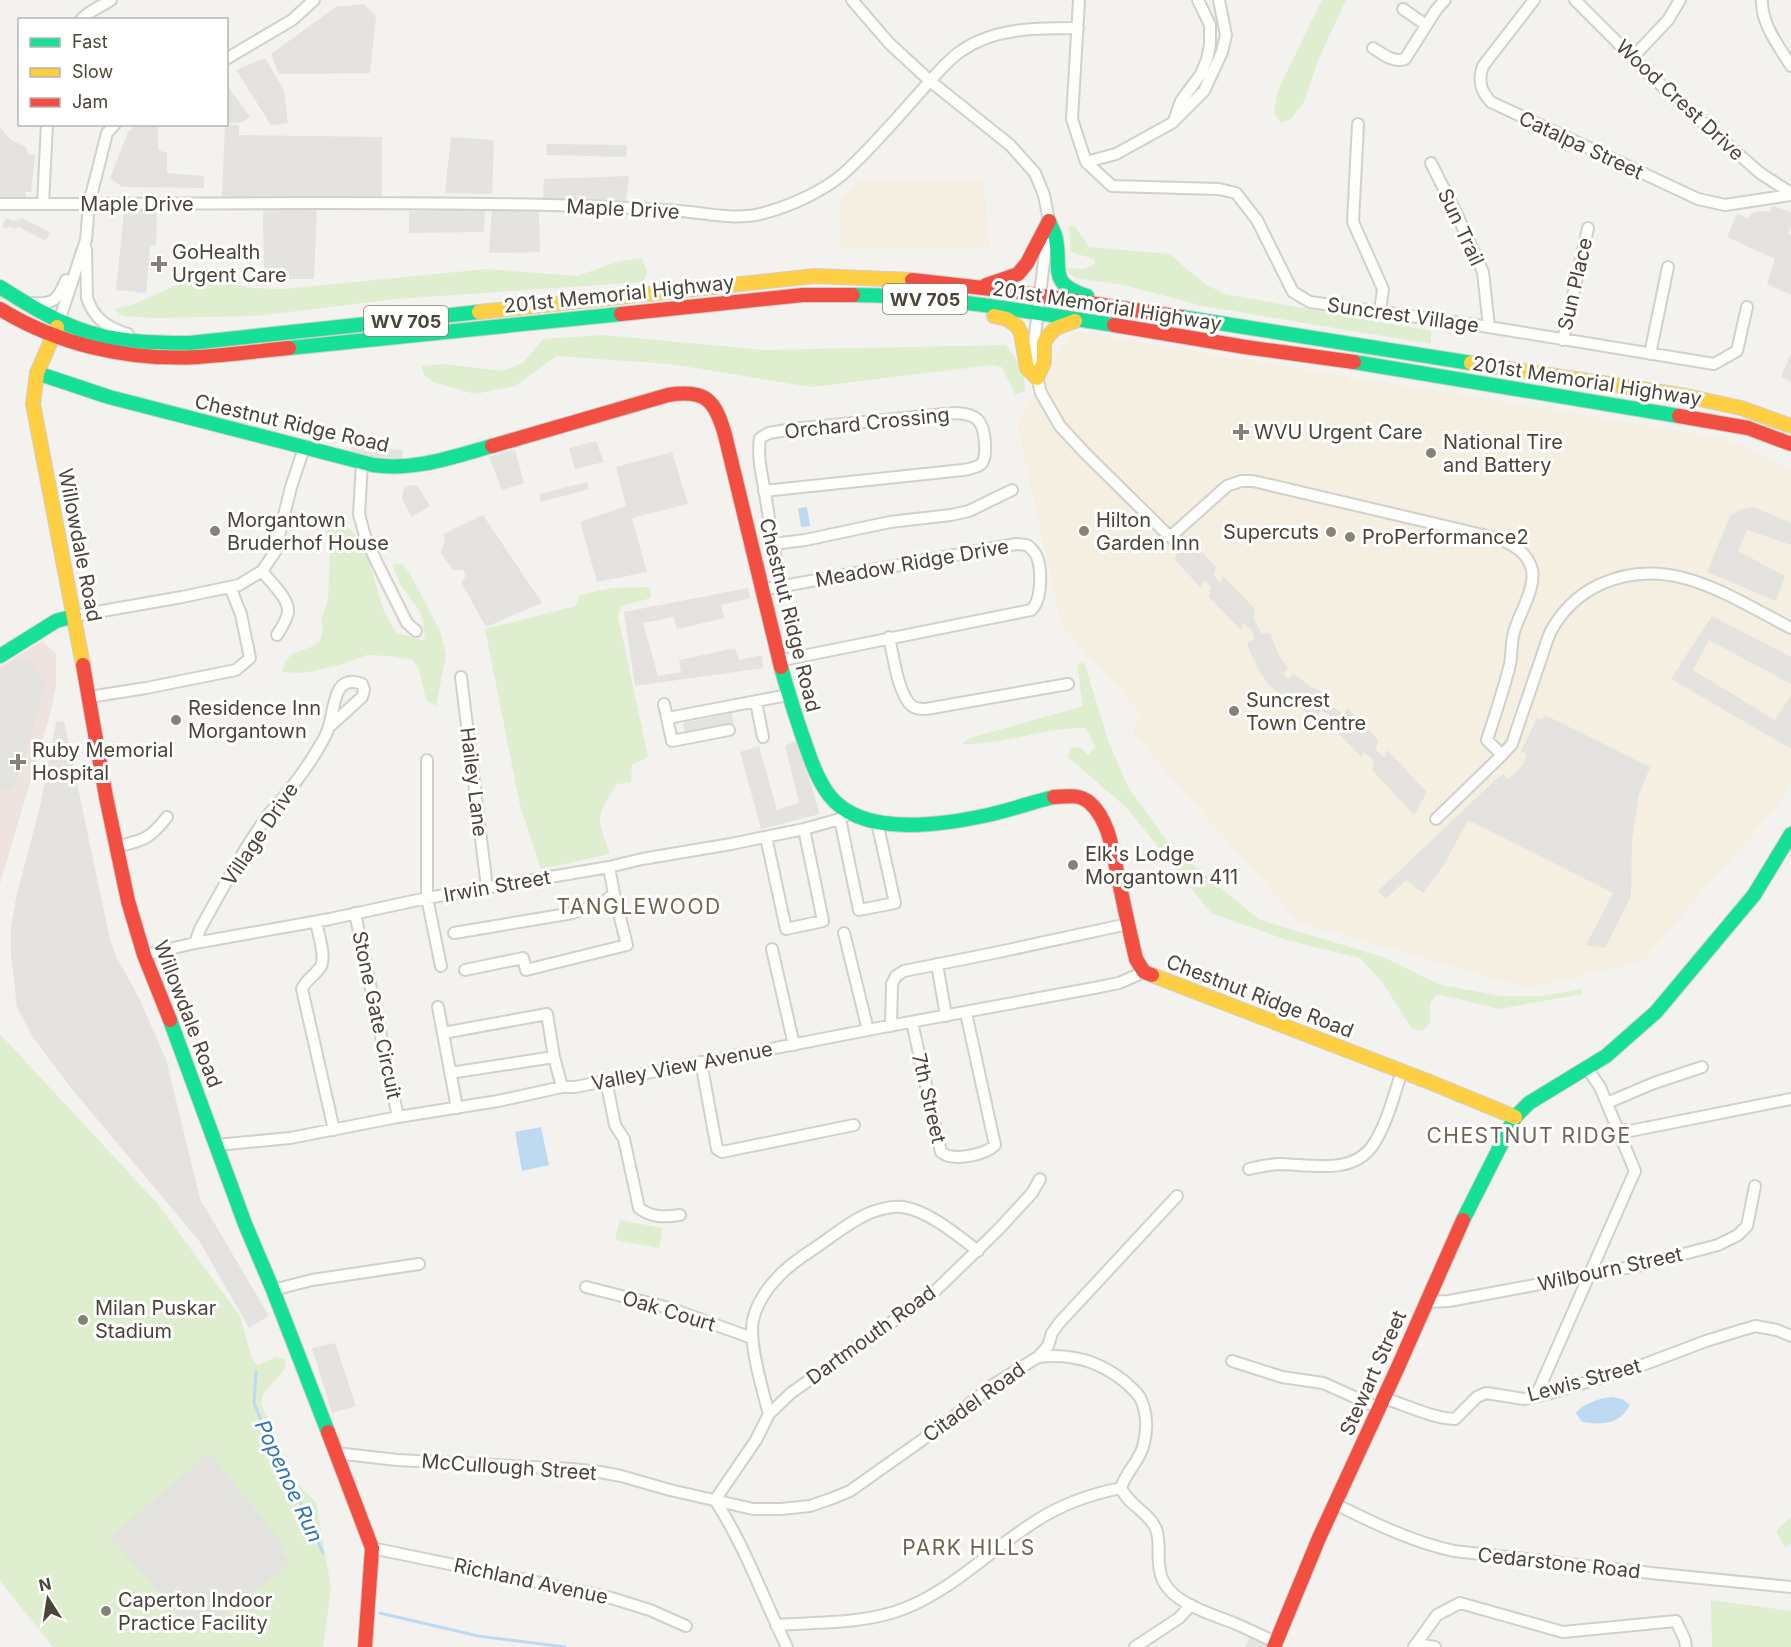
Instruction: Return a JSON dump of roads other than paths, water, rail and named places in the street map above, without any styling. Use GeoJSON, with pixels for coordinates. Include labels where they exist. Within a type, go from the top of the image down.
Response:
{"type":"FeatureCollection","features":[{"type":"Feature","properties":{"kind":"street"},"geometry":{"type":"LineString","coordinates":[[82,18],[111,0]]}},
{"type":"Feature","properties":{"kind":"street"},"geometry":{"type":"LineString","coordinates":[[228,58],[292,20],[314,0]]}},
{"type":"Feature","properties":{"kind":"street"},"geometry":{"type":"LineString","coordinates":[[852,0],[889,43],[930,81],[1010,145],[1035,173],[1044,195],[1049,221],[1056,239],[1057,269],[1062,281],[1072,291],[1125,307]]}},
{"type":"Feature","properties":{"kind":"street","name":"Suncrest Village"},"geometry":{"type":"LineString","coordinates":[[1079,0],[1072,119],[1086,162],[1112,186],[1219,189],[1236,193],[1257,220],[1293,292],[1310,302],[1489,327],[1714,364],[1737,351],[1747,307]]}},
{"type":"Feature","properties":{"kind":"street"},"geometry":{"type":"LineString","coordinates":[[1172,123],[1181,101],[1201,74],[1210,45],[1210,25],[1198,0]]}},
{"type":"Feature","properties":{"kind":"street"},"geometry":{"type":"LineString","coordinates":[[1086,162],[1116,154],[1172,123],[1204,91],[1222,51],[1226,35],[1219,0]]}},
{"type":"Feature","properties":{"kind":"street"},"geometry":{"type":"LineString","coordinates":[[1373,48],[1393,60],[1405,59],[1436,10],[1445,0]]}},
{"type":"Feature","properties":{"kind":"street","name":"Catalpa Street"},"geometry":{"type":"LineString","coordinates":[[1534,0],[1483,66],[1480,75],[1481,87],[1491,102],[1698,199],[1725,205],[1791,194]]}},
{"type":"Feature","properties":{"kind":"street","name":"Wood Crest Drive"},"geometry":{"type":"LineString","coordinates":[[1575,0],[1632,58],[1702,123],[1760,173],[1791,194]]}},
{"type":"Feature","properties":{"kind":"street"},"geometry":{"type":"LineString","coordinates":[[1632,58],[1668,20],[1680,0]]}},
{"type":"Feature","properties":{"kind":"street"},"geometry":{"type":"LineString","coordinates":[[1762,0],[1764,20],[1791,66]]}},
{"type":"Feature","properties":{"kind":"street"},"geometry":{"type":"LineString","coordinates":[[1403,9],[1426,25]]}},
{"type":"Feature","properties":{"kind":"street"},"geometry":{"type":"LineString","coordinates":[[930,81],[948,62],[982,40],[1032,28],[1078,28]]}},
{"type":"Feature","properties":{"kind":"street","name":"Maple Drive"},"geometry":{"type":"LineString","coordinates":[[0,204],[354,202],[641,208],[687,211],[723,217],[756,215],[814,193],[841,175],[930,81]]}},
{"type":"Feature","properties":{"kind":"street"},"geometry":{"type":"LineString","coordinates":[[1358,124],[1353,222],[1383,289],[1380,312]]}},
{"type":"Feature","properties":{"kind":"street"},"geometry":{"type":"LineString","coordinates":[[44,204],[47,126]]}},
{"type":"Feature","properties":{"kind":"street"},"geometry":{"type":"LineString","coordinates":[[113,126],[107,133],[89,204],[86,240],[87,298],[94,314],[102,322],[115,330],[159,343]]}},
{"type":"Feature","properties":{"kind":"street","name":"Sun Trail"},"geometry":{"type":"LineString","coordinates":[[1431,164],[1483,272],[1489,327]]}},
{"type":"Feature","properties":{"kind":"street"},"geometry":{"type":"LineString","coordinates":[[979,286],[1018,274],[1027,263],[1049,221]]}},
{"type":"Feature","properties":{"kind":"street"},"geometry":{"type":"LineString","coordinates":[[1049,221],[1033,351],[1041,393],[1060,426],[1170,537],[1227,486],[1241,481],[1253,481],[1500,539],[1515,546],[1526,556],[1532,571],[1532,586],[1513,634],[1510,662],[1487,740],[1502,755]]}},
{"type":"Feature","properties":{"kind":"street","name":"Sun Place"},"geometry":{"type":"LineString","coordinates":[[1563,340],[1588,228]]}},
{"type":"Feature","properties":{"kind":"street"},"geometry":{"type":"LineString","coordinates":[[22,301],[43,304],[56,299],[86,240]]}},
{"type":"Feature","properties":{"kind":"street"},"geometry":{"type":"LineString","coordinates":[[38,373],[59,321],[86,240]]}},
{"type":"Feature","properties":{"kind":"street"},"geometry":{"type":"LineString","coordinates":[[1650,354],[1668,267]]}},
{"type":"Feature","properties":{"kind":"street","name":"201st Memorial Highway"},"geometry":{"type":"LineString","coordinates":[[59,321],[101,335],[159,343],[190,343],[815,276],[945,282],[1125,307],[1208,322],[1686,396],[1741,408],[1791,426]]}},
{"type":"Feature","properties":{"kind":"street","name":"WV 705"},"geometry":{"type":"LineString","coordinates":[[0,287],[59,321]]}},
{"type":"Feature","properties":{"kind":"street","name":"201st Memorial Highway"},"geometry":{"type":"LineString","coordinates":[[53,336],[111,352],[142,356],[197,357],[802,295],[886,295],[942,300],[1352,362],[1748,428],[1791,444]]}},
{"type":"Feature","properties":{"kind":"street"},"geometry":{"type":"LineString","coordinates":[[911,298],[937,307],[1007,319],[1017,326],[1021,333],[1027,368],[1037,378]]}},
{"type":"Feature","properties":{"kind":"street","name":"WV 705"},"geometry":{"type":"LineString","coordinates":[[0,309],[53,336]]}},
{"type":"Feature","properties":{"kind":"street"},"geometry":{"type":"LineString","coordinates":[[1037,378],[1044,362],[1044,344],[1048,336],[1056,328],[1076,320]]}},
{"type":"Feature","properties":{"kind":"street","name":"Chestnut Ridge Road"},"geometry":{"type":"LineString","coordinates":[[38,373],[109,398],[362,464],[392,467],[425,464],[671,396],[693,393],[702,396],[710,401],[717,410],[725,435],[788,695],[814,768],[823,786],[844,816],[877,822],[924,824],[978,817],[1053,798],[1070,796],[1083,798],[1093,806],[1103,820],[1136,958],[1144,972],[1515,1117]]}},
{"type":"Feature","properties":{"kind":"street","name":"Willowdale Road"},"geometry":{"type":"LineString","coordinates":[[38,373],[33,404],[106,797],[128,901],[144,956],[171,1020],[245,1224],[360,1511],[372,1548],[365,1647]]}},
{"type":"Feature","properties":{"kind":"street","name":"Orchard Crossing"},"geometry":{"type":"LineString","coordinates":[[764,491],[963,470],[980,465],[984,462],[985,453],[980,422],[968,414],[955,413],[793,429],[760,438],[764,491],[781,585]]}},
{"type":"Feature","properties":{"kind":"street"},"geometry":{"type":"LineString","coordinates":[[0,656],[56,621],[240,585],[262,571],[276,552],[291,487],[304,448]]}},
{"type":"Feature","properties":{"kind":"street"},"geometry":{"type":"LineString","coordinates":[[362,464],[360,514],[365,536],[407,623],[416,631]]}},
{"type":"Feature","properties":{"kind":"street"},"geometry":{"type":"LineString","coordinates":[[773,544],[805,540],[890,522],[969,511],[1012,490]]}},
{"type":"Feature","properties":{"kind":"street","name":"Meadow Ridge Drive"},"geometry":{"type":"LineString","coordinates":[[762,590],[1016,544],[1028,545],[1037,557],[1039,597],[1036,606],[1031,610],[778,661]]}},
{"type":"Feature","properties":{"kind":"street"},"geometry":{"type":"LineString","coordinates":[[262,571],[284,599],[288,610],[286,619],[277,634]]}},
{"type":"Feature","properties":{"kind":"street"},"geometry":{"type":"LineString","coordinates":[[1436,819],[1512,744],[1551,632],[1568,607],[1589,589],[1615,577],[1645,572],[1673,575],[1702,583],[1791,628]]}},
{"type":"Feature","properties":{"kind":"street"},"geometry":{"type":"LineString","coordinates":[[89,696],[146,688],[236,670],[250,658],[241,614],[230,587]]}},
{"type":"Feature","properties":{"kind":"street"},"geometry":{"type":"LineString","coordinates":[[889,637],[901,688],[910,705],[917,709],[1068,684]]}},
{"type":"Feature","properties":{"kind":"street","name":"Hailey Lane"},"geometry":{"type":"LineString","coordinates":[[461,677],[487,887]]}},
{"type":"Feature","properties":{"kind":"street"},"geometry":{"type":"LineString","coordinates":[[668,718],[788,695]]}},
{"type":"Feature","properties":{"kind":"street"},"geometry":{"type":"LineString","coordinates":[[756,702],[763,737]]}},
{"type":"Feature","properties":{"kind":"street"},"geometry":{"type":"LineString","coordinates":[[664,704],[672,741],[729,730]]}},
{"type":"Feature","properties":{"kind":"street","name":"Village Drive"},"geometry":{"type":"LineString","coordinates":[[195,943],[200,929],[243,856],[270,813],[303,772],[329,728]]}},
{"type":"Feature","properties":{"kind":"street"},"geometry":{"type":"LineString","coordinates":[[428,760],[427,898],[441,966]]}},
{"type":"Feature","properties":{"kind":"street"},"geometry":{"type":"LineString","coordinates":[[844,816],[859,910],[895,903],[877,822]]}},
{"type":"Feature","properties":{"kind":"street","name":"Irwin Street"},"geometry":{"type":"LineString","coordinates":[[144,956],[195,943],[316,922],[427,898],[766,837],[804,829],[844,816]]}},
{"type":"Feature","properties":{"kind":"street"},"geometry":{"type":"LineString","coordinates":[[116,847],[149,837],[167,817]]}},
{"type":"Feature","properties":{"kind":"street"},"geometry":{"type":"LineString","coordinates":[[766,837],[786,929],[823,921],[804,829]]}},
{"type":"Feature","properties":{"kind":"street"},"geometry":{"type":"LineString","coordinates":[[1515,1117],[1529,1103],[1606,1056],[1656,1012],[1754,895],[1791,834]]}},
{"type":"Feature","properties":{"kind":"street"},"geometry":{"type":"LineString","coordinates":[[465,970],[523,958],[526,970],[627,945],[609,867]]}},
{"type":"Feature","properties":{"kind":"street"},"geometry":{"type":"LineString","coordinates":[[454,933],[573,913],[602,903],[614,894]]}},
{"type":"Feature","properties":{"kind":"street","name":"Stone Gate Circuit"},"geometry":{"type":"LineString","coordinates":[[355,913],[398,1117]]}},
{"type":"Feature","properties":{"kind":"street"},"geometry":{"type":"LineString","coordinates":[[316,922],[323,957],[321,966],[305,982],[302,989],[334,1130]]}},
{"type":"Feature","properties":{"kind":"street"},"geometry":{"type":"LineString","coordinates":[[891,1026],[892,984],[896,976],[904,971],[1128,924]]}},
{"type":"Feature","properties":{"kind":"street"},"geometry":{"type":"LineString","coordinates":[[844,933],[868,1030]]}},
{"type":"Feature","properties":{"kind":"street"},"geometry":{"type":"LineString","coordinates":[[772,949],[794,1045]]}},
{"type":"Feature","properties":{"kind":"street"},"geometry":{"type":"LineString","coordinates":[[937,964],[946,1016]]}},
{"type":"Feature","properties":{"kind":"street","name":"Valley View Avenue"},"geometry":{"type":"LineString","coordinates":[[216,1145],[290,1138],[561,1087],[574,1087],[1119,983],[1144,972]]}},
{"type":"Feature","properties":{"kind":"street"},"geometry":{"type":"LineString","coordinates":[[438,1007],[457,1108]]}},
{"type":"Feature","properties":{"kind":"street","name":"7th Street"},"geometry":{"type":"LineString","coordinates":[[912,1022],[941,1152],[952,1158],[982,1152],[995,1145],[966,1012]]}},
{"type":"Feature","properties":{"kind":"street"},"geometry":{"type":"LineString","coordinates":[[443,1034],[547,1014],[561,1087]]}},
{"type":"Feature","properties":{"kind":"street"},"geometry":{"type":"LineString","coordinates":[[450,1073],[554,1057]]}},
{"type":"Feature","properties":{"kind":"street"},"geometry":{"type":"LineString","coordinates":[[701,1062],[717,1149],[722,1152],[854,1125]]}},
{"type":"Feature","properties":{"kind":"street"},"geometry":{"type":"LineString","coordinates":[[1607,1103],[1654,1083],[1702,1067]]}},
{"type":"Feature","properties":{"kind":"street"},"geometry":{"type":"LineString","coordinates":[[1536,1396],[1612,1219],[1635,1172],[1600,1087],[1587,1068]]}},
{"type":"Feature","properties":{"kind":"street"},"geometry":{"type":"LineString","coordinates":[[1249,1169],[1274,1164],[1341,1166],[1354,1162],[1374,1144],[1402,1071]]}},
{"type":"Feature","properties":{"kind":"street"},"geometry":{"type":"LineString","coordinates":[[606,1080],[615,1125],[624,1139],[639,1208],[645,1213],[656,1216],[680,1215]]}},
{"type":"Feature","properties":{"kind":"street"},"geometry":{"type":"LineString","coordinates":[[1617,1129],[1630,1131],[1791,1099]]}},
{"type":"Feature","properties":{"kind":"street","name":"Stewart Street"},"geometry":{"type":"LineString","coordinates":[[1275,1645],[1318,1538],[1382,1403],[1474,1196],[1515,1117]]}},
{"type":"Feature","properties":{"kind":"street","name":"Dartmouth Road"},"geometry":{"type":"LineString","coordinates":[[715,1500],[756,1440],[769,1414],[791,1393],[933,1293],[978,1251],[1032,1193],[1040,1179]]}},
{"type":"Feature","properties":{"kind":"street","name":"Wilbourn Street"},"geometry":{"type":"LineString","coordinates":[[1427,1302],[1449,1301],[1642,1265],[1718,1245],[1738,1235],[1747,1227],[1755,1186]]}},
{"type":"Feature","properties":{"kind":"street","name":"Citadel Road"},"geometry":{"type":"LineString","coordinates":[[715,1500],[753,1509],[781,1509],[810,1506],[850,1491],[971,1404],[993,1385],[1038,1357],[1048,1346],[1052,1333],[1060,1322],[1177,1196]]}},
{"type":"Feature","properties":{"kind":"street"},"geometry":{"type":"LineString","coordinates":[[769,1414],[752,1338],[753,1320],[762,1297],[778,1276],[842,1229],[871,1213],[888,1208],[904,1207],[921,1213],[948,1228],[978,1251]]}},
{"type":"Feature","properties":{"kind":"street"},"geometry":{"type":"LineString","coordinates":[[273,1290],[312,1280],[419,1263]]}},
{"type":"Feature","properties":{"kind":"street","name":"Oak Court"},"geometry":{"type":"LineString","coordinates":[[586,1287],[669,1308],[752,1338]]}},
{"type":"Feature","properties":{"kind":"street","name":"Lewis Street"},"geometry":{"type":"LineString","coordinates":[[1382,1403],[1455,1419],[1477,1397],[1486,1393],[1524,1399],[1640,1366],[1706,1341],[1755,1326],[1777,1330],[1791,1336]]}},
{"type":"Feature","properties":{"kind":"street"},"geometry":{"type":"LineString","coordinates":[[1038,1357],[1054,1355],[1075,1357],[1097,1365],[1113,1373],[1142,1400],[1146,1419],[1144,1447],[1123,1479],[1120,1488],[1123,1494],[1151,1520],[1156,1530],[1162,1581],[1172,1593],[1191,1605],[1275,1645]]}},
{"type":"Feature","properties":{"kind":"street"},"geometry":{"type":"LineString","coordinates":[[1232,1361],[1282,1377],[1323,1383],[1382,1403]]}},
{"type":"Feature","properties":{"kind":"street","name":"McCullough Street"},"geometry":{"type":"LineString","coordinates":[[336,1453],[397,1460],[600,1472],[715,1500]]}},
{"type":"Feature","properties":{"kind":"street"},"geometry":{"type":"LineString","coordinates":[[776,1625],[837,1622],[903,1610],[961,1576],[1017,1534],[1056,1509],[1098,1492],[1120,1488]]}},
{"type":"Feature","properties":{"kind":"street"},"geometry":{"type":"LineString","coordinates":[[715,1500],[725,1516],[787,1647]]}},
{"type":"Feature","properties":{"kind":"street","name":"Cedarstone Road"},"geometry":{"type":"LineString","coordinates":[[1335,1504],[1379,1526],[1431,1546],[1454,1551],[1791,1587]]}},
{"type":"Feature","properties":{"kind":"street","name":"Richland Avenue"},"geometry":{"type":"LineString","coordinates":[[372,1548],[608,1597],[650,1610],[686,1626]]}},
{"type":"Feature","properties":{"kind":"street"},"geometry":{"type":"LineString","coordinates":[[1415,1646],[1437,1615],[1461,1603],[1563,1632],[1676,1621],[1686,1647]]}},
{"type":"Feature","properties":{"kind":"street"},"geometry":{"type":"LineString","coordinates":[[1135,1647],[1179,1618],[1191,1605]]}},
{"type":"Feature","properties":{"kind":"street"},"geometry":{"type":"LineString","coordinates":[[1415,1646],[1435,1647]]}},
{"type":"Feature","properties":{"kind":"water"},"geometry":{"type":"Polygon","coordinates":[[[807,507],[810,526],[801,527],[798,508],[807,507]]]}},
{"type":"Feature","properties":{"kind":"water"},"geometry":{"type":"Polygon","coordinates":[[[541,1127],[549,1165],[522,1171],[515,1132],[541,1127]]]}},
{"type":"Feature","properties":{"kind":"water"},"geometry":{"type":"Polygon","coordinates":[[[1612,1397],[1622,1399],[1630,1405],[1626,1412],[1616,1420],[1604,1423],[1582,1422],[1576,1413],[1588,1404],[1612,1397]]]}},
{"type":"Feature","properties":{"kind":"waterway","name":"Popenoe Run"},"geometry":{"type":"LineString","coordinates":[[256,1372],[254,1403],[287,1487],[305,1509],[323,1553]]}},
{"type":"Feature","properties":{"kind":"waterway","name":"Popenoe Run"},"geometry":{"type":"LineString","coordinates":[[380,1613],[478,1636],[565,1647]]}},
{"type":"Feature","properties":{"kind":"place","name":"GoHealth Urgent Care"},"geometry":{"type":"Point","coordinates":[159,264]}},
{"type":"Feature","properties":{"kind":"place","name":"WVU Urgent Care"},"geometry":{"type":"Point","coordinates":[1241,432]}},
{"type":"Feature","properties":{"kind":"place","name":"National Tire and Battery"},"geometry":{"type":"Point","coordinates":[1431,453]}},
{"type":"Feature","properties":{"kind":"place","name":"Morgantown Bruderhof House"},"geometry":{"type":"Point","coordinates":[215,531]}},
{"type":"Feature","properties":{"kind":"place","name":"Hilton Garden Inn"},"geometry":{"type":"Point","coordinates":[1084,531]}},
{"type":"Feature","properties":{"kind":"place","name":"Supercuts"},"geometry":{"type":"Point","coordinates":[1331,532]}},
{"type":"Feature","properties":{"kind":"place","name":"ProPerformance2"},"geometry":{"type":"Point","coordinates":[1350,537]}},
{"type":"Feature","properties":{"kind":"place","name":"Suncrest Town Centre"},"geometry":{"type":"Point","coordinates":[1234,711]}},
{"type":"Feature","properties":{"kind":"place","name":"Residence Inn Morgantown"},"geometry":{"type":"Point","coordinates":[176,720]}},
{"type":"Feature","properties":{"kind":"place","name":"Ruby Memorial Hospital"},"geometry":{"type":"Point","coordinates":[18,762]}},
{"type":"Feature","properties":{"kind":"place","name":"Elk's Lodge Morgantown 411"},"geometry":{"type":"Point","coordinates":[1073,865]}},
{"type":"Feature","properties":{"kind":"place","name":"Milan Puskar Stadium"},"geometry":{"type":"Point","coordinates":[83,1320]}},
{"type":"Feature","properties":{"kind":"place","name":"Caperton Indoor Practice Facility"},"geometry":{"type":"Point","coordinates":[106,1611]}},
{"type":"Feature","properties":{"kind":"district","name":"TANGLEWOOD"},"geometry":{"type":"Point","coordinates":[639,906]}},
{"type":"Feature","properties":{"kind":"district","name":"CHESTNUT RIDGE"},"geometry":{"type":"Point","coordinates":[1529,1135]}},
{"type":"Feature","properties":{"kind":"district","name":"PARK HILLS"},"geometry":{"type":"Point","coordinates":[969,1547]}}]}
